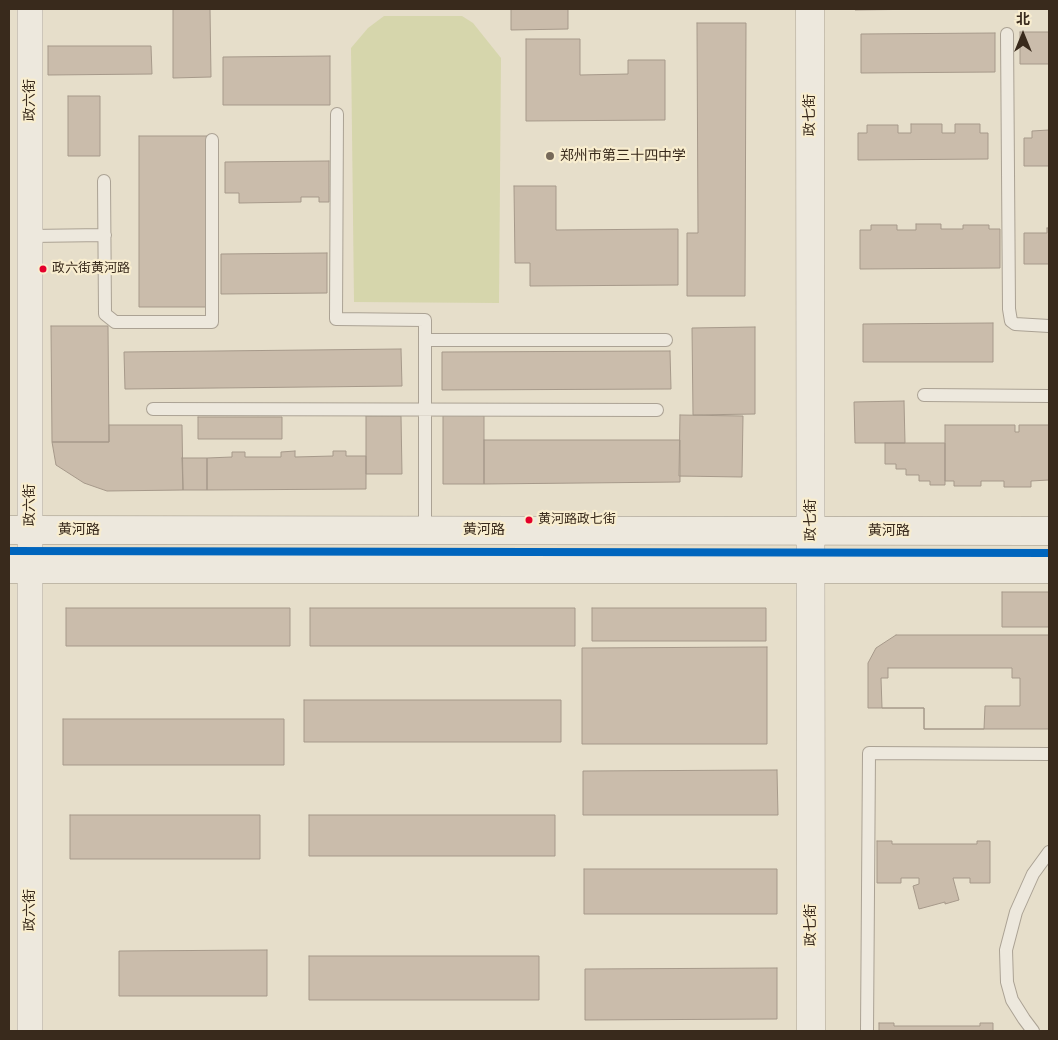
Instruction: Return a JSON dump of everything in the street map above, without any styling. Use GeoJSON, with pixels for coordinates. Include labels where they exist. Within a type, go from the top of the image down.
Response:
{"type":"FeatureCollection","features":[{"type":"Feature","properties":{"kind":"main road","name":"政七街"},"geometry":{"type":"LineString","coordinates":[[810,9],[811,1031]]}},
{"type":"Feature","properties":{"kind":"main road","name":"黄河路"},"geometry":{"type":"LineString","coordinates":[[20,530],[1049,530]]}},
{"type":"Feature","properties":{"kind":"main road"},"geometry":{"type":"LineString","coordinates":[[20,569],[1049,570]]}},
{"type":"Feature","properties":{"kind":"street","name":"政六街"},"geometry":{"type":"LineString","coordinates":[[30,9],[30,236],[20,530],[30,1031]]}},
{"type":"Feature","properties":{"kind":"lane"},"geometry":{"type":"LineString","coordinates":[[1007,34],[1009,309],[1011,321],[1015,324],[1049,326]]}},
{"type":"Feature","properties":{"kind":"lane"},"geometry":{"type":"LineString","coordinates":[[337,114],[336,319],[425,320],[425,530]]}},
{"type":"Feature","properties":{"kind":"lane"},"geometry":{"type":"LineString","coordinates":[[104,181],[105,314],[115,322],[212,322],[212,140]]}},
{"type":"Feature","properties":{"kind":"lane"},"geometry":{"type":"LineString","coordinates":[[30,236],[105,235]]}},
{"type":"Feature","properties":{"kind":"lane"},"geometry":{"type":"LineString","coordinates":[[426,340],[666,340]]}},
{"type":"Feature","properties":{"kind":"lane"},"geometry":{"type":"LineString","coordinates":[[924,395],[1049,396]]}},
{"type":"Feature","properties":{"kind":"lane"},"geometry":{"type":"LineString","coordinates":[[153,409],[657,410]]}},
{"type":"Feature","properties":{"kind":"lane"},"geometry":{"type":"LineString","coordinates":[[867,1031],[869,753],[1049,754]]}},
{"type":"Feature","properties":{"kind":"lane"},"geometry":{"type":"LineString","coordinates":[[1033,1031],[1024,1019],[1010,991],[1007,982],[1006,950],[1016,912],[1033,874],[1049,852]]}},
{"type":"Feature","properties":{"kind":"green space"},"geometry":{"type":"Polygon","coordinates":[[[384,16],[462,16],[473,23],[501,58],[499,303],[354,302],[351,48],[368,28],[384,16]]]}},
{"type":"Feature","properties":{"kind":"building"},"geometry":{"type":"Polygon","coordinates":[[[173,9],[210,9],[211,77],[173,78],[173,9]]]}},
{"type":"Feature","properties":{"kind":"building"},"geometry":{"type":"Polygon","coordinates":[[[511,9],[568,9],[568,29],[511,30],[511,9]]]}},
{"type":"Feature","properties":{"kind":"building"},"geometry":{"type":"Polygon","coordinates":[[[855,9],[930,9],[855,10],[855,9]]]}},
{"type":"Feature","properties":{"kind":"building"},"geometry":{"type":"Polygon","coordinates":[[[697,23],[746,23],[745,296],[687,296],[687,233],[698,233],[697,23]]]}},
{"type":"Feature","properties":{"kind":"building"},"geometry":{"type":"Polygon","coordinates":[[[1020,32],[1049,32],[1049,64],[1020,64],[1020,32]]]}},
{"type":"Feature","properties":{"kind":"building"},"geometry":{"type":"Polygon","coordinates":[[[995,33],[995,72],[861,73],[861,34],[995,33]]]}},
{"type":"Feature","properties":{"kind":"building"},"geometry":{"type":"Polygon","coordinates":[[[526,39],[580,39],[580,75],[628,74],[628,60],[665,60],[665,120],[526,121],[526,39]]]}},
{"type":"Feature","properties":{"kind":"building"},"geometry":{"type":"Polygon","coordinates":[[[48,46],[151,46],[152,74],[48,75],[48,46]]]}},
{"type":"Feature","properties":{"kind":"building"},"geometry":{"type":"Polygon","coordinates":[[[330,56],[330,105],[223,105],[223,57],[330,56]]]}},
{"type":"Feature","properties":{"kind":"building"},"geometry":{"type":"Polygon","coordinates":[[[68,96],[100,96],[100,156],[68,156],[68,96]]]}},
{"type":"Feature","properties":{"kind":"building"},"geometry":{"type":"Polygon","coordinates":[[[911,124],[942,124],[942,133],[955,133],[955,124],[980,124],[980,133],[988,133],[988,159],[858,160],[858,133],[867,133],[867,125],[898,125],[898,133],[911,133],[911,124]]]}},
{"type":"Feature","properties":{"kind":"building"},"geometry":{"type":"Polygon","coordinates":[[[1049,130],[1049,166],[1024,166],[1024,138],[1032,138],[1032,131],[1049,130]]]}},
{"type":"Feature","properties":{"kind":"building"},"geometry":{"type":"Polygon","coordinates":[[[139,136],[207,136],[207,307],[139,307],[139,136]]]}},
{"type":"Feature","properties":{"kind":"building"},"geometry":{"type":"Polygon","coordinates":[[[329,161],[329,202],[319,202],[319,197],[301,197],[301,202],[239,203],[239,193],[225,193],[225,162],[329,161]]]}},
{"type":"Feature","properties":{"kind":"building"},"geometry":{"type":"Polygon","coordinates":[[[514,186],[556,186],[556,230],[678,229],[678,285],[530,286],[530,263],[515,263],[514,186]]]}},
{"type":"Feature","properties":{"kind":"building"},"geometry":{"type":"Polygon","coordinates":[[[916,224],[941,224],[941,229],[963,229],[963,225],[989,225],[989,229],[1000,229],[1000,268],[860,269],[860,230],[871,230],[871,225],[897,225],[897,230],[916,230],[916,224]]]}},
{"type":"Feature","properties":{"kind":"building"},"geometry":{"type":"Polygon","coordinates":[[[1047,228],[1049,228],[1049,264],[1024,264],[1024,233],[1047,233],[1047,228]]]}},
{"type":"Feature","properties":{"kind":"building"},"geometry":{"type":"Polygon","coordinates":[[[327,253],[327,293],[221,294],[221,254],[327,253]]]}},
{"type":"Feature","properties":{"kind":"building"},"geometry":{"type":"Polygon","coordinates":[[[993,323],[993,362],[863,362],[863,324],[993,323]]]}},
{"type":"Feature","properties":{"kind":"building"},"geometry":{"type":"Polygon","coordinates":[[[51,326],[108,326],[109,442],[52,442],[51,326]]]}},
{"type":"Feature","properties":{"kind":"building"},"geometry":{"type":"Polygon","coordinates":[[[755,327],[755,414],[693,415],[692,328],[755,327]]]}},
{"type":"Feature","properties":{"kind":"building"},"geometry":{"type":"Polygon","coordinates":[[[401,349],[402,386],[125,389],[124,352],[401,349]]]}},
{"type":"Feature","properties":{"kind":"building"},"geometry":{"type":"Polygon","coordinates":[[[670,351],[671,389],[442,390],[442,352],[670,351]]]}},
{"type":"Feature","properties":{"kind":"building"},"geometry":{"type":"Polygon","coordinates":[[[904,401],[905,443],[855,443],[854,402],[904,401]]]}},
{"type":"Feature","properties":{"kind":"building"},"geometry":{"type":"Polygon","coordinates":[[[443,415],[484,415],[484,484],[443,484],[443,415]]]}},
{"type":"Feature","properties":{"kind":"building"},"geometry":{"type":"Polygon","coordinates":[[[680,415],[743,416],[742,477],[679,476],[680,415]]]}},
{"type":"Feature","properties":{"kind":"building"},"geometry":{"type":"Polygon","coordinates":[[[366,416],[401,416],[402,474],[366,474],[366,416]]]}},
{"type":"Feature","properties":{"kind":"building"},"geometry":{"type":"Polygon","coordinates":[[[198,417],[282,417],[282,439],[198,439],[198,417]]]}},
{"type":"Feature","properties":{"kind":"building"},"geometry":{"type":"Polygon","coordinates":[[[109,425],[182,425],[183,490],[107,491],[84,483],[56,465],[52,442],[109,442],[109,425]]]}},
{"type":"Feature","properties":{"kind":"building"},"geometry":{"type":"Polygon","coordinates":[[[945,425],[1015,425],[1015,432],[1019,432],[1019,425],[1049,425],[1049,480],[1031,481],[1031,487],[1004,487],[1004,481],[981,481],[981,486],[954,486],[954,481],[945,481],[945,425]]]}},
{"type":"Feature","properties":{"kind":"building"},"geometry":{"type":"Polygon","coordinates":[[[484,440],[680,440],[680,482],[484,484],[484,440]]]}},
{"type":"Feature","properties":{"kind":"building"},"geometry":{"type":"Polygon","coordinates":[[[885,443],[945,443],[945,485],[930,485],[930,481],[919,481],[919,475],[906,475],[906,469],[896,469],[896,464],[885,464],[885,443]]]}},
{"type":"Feature","properties":{"kind":"building"},"geometry":{"type":"Polygon","coordinates":[[[295,451],[295,457],[333,456],[333,451],[346,451],[346,456],[366,456],[366,489],[207,490],[207,458],[232,457],[232,452],[245,452],[245,457],[281,457],[281,452],[295,451]]]}},
{"type":"Feature","properties":{"kind":"building"},"geometry":{"type":"Polygon","coordinates":[[[182,458],[207,458],[207,490],[183,490],[182,458]]]}},
{"type":"Feature","properties":{"kind":"building"},"geometry":{"type":"Polygon","coordinates":[[[1002,592],[1049,592],[1049,627],[1002,627],[1002,592]]]}},
{"type":"Feature","properties":{"kind":"building"},"geometry":{"type":"Polygon","coordinates":[[[66,608],[290,608],[290,646],[66,646],[66,608]]]}},
{"type":"Feature","properties":{"kind":"building"},"geometry":{"type":"Polygon","coordinates":[[[310,608],[575,608],[575,646],[310,646],[310,608]]]}},
{"type":"Feature","properties":{"kind":"building"},"geometry":{"type":"Polygon","coordinates":[[[592,608],[766,608],[766,641],[592,641],[592,608]]]}},
{"type":"Feature","properties":{"kind":"building"},"geometry":{"type":"Polygon","coordinates":[[[896,635],[1049,635],[1049,729],[924,729],[924,708],[868,708],[868,663],[876,648],[896,635]]]}},
{"type":"Feature","properties":{"kind":"building"},"geometry":{"type":"Polygon","coordinates":[[[767,647],[767,744],[582,744],[582,648],[767,647]]]}},
{"type":"Feature","properties":{"kind":"building"},"geometry":{"type":"Polygon","coordinates":[[[888,668],[1012,668],[1012,678],[1020,678],[1020,706],[985,706],[984,729],[924,729],[924,708],[882,708],[881,678],[888,678],[888,668]]]}},
{"type":"Feature","properties":{"kind":"building"},"geometry":{"type":"Polygon","coordinates":[[[304,700],[561,700],[561,742],[304,742],[304,700]]]}},
{"type":"Feature","properties":{"kind":"building"},"geometry":{"type":"Polygon","coordinates":[[[63,719],[284,719],[284,765],[63,765],[63,719]]]}},
{"type":"Feature","properties":{"kind":"building"},"geometry":{"type":"Polygon","coordinates":[[[777,770],[778,815],[583,815],[583,771],[777,770]]]}},
{"type":"Feature","properties":{"kind":"building"},"geometry":{"type":"Polygon","coordinates":[[[70,815],[260,815],[260,859],[70,859],[70,815]]]}},
{"type":"Feature","properties":{"kind":"building"},"geometry":{"type":"Polygon","coordinates":[[[309,815],[555,815],[555,856],[309,856],[309,815]]]}},
{"type":"Feature","properties":{"kind":"building"},"geometry":{"type":"Polygon","coordinates":[[[877,841],[892,841],[892,844],[977,844],[977,841],[990,841],[990,883],[970,883],[970,878],[953,878],[959,900],[919,909],[913,886],[919,884],[919,878],[901,878],[901,883],[877,883],[877,841]]]}},
{"type":"Feature","properties":{"kind":"building"},"geometry":{"type":"Polygon","coordinates":[[[584,869],[777,869],[777,914],[584,914],[584,869]]]}},
{"type":"Feature","properties":{"kind":"building"},"geometry":{"type":"Polygon","coordinates":[[[267,950],[267,996],[119,996],[119,951],[267,950]]]}},
{"type":"Feature","properties":{"kind":"building"},"geometry":{"type":"Polygon","coordinates":[[[309,956],[539,956],[539,1000],[309,1000],[309,956]]]}},
{"type":"Feature","properties":{"kind":"building"},"geometry":{"type":"Polygon","coordinates":[[[777,968],[777,1019],[585,1020],[585,969],[777,968]]]}},
{"type":"Feature","properties":{"kind":"building"},"geometry":{"type":"Polygon","coordinates":[[[879,1023],[894,1023],[894,1026],[980,1026],[980,1023],[993,1023],[993,1031],[879,1031],[879,1023]]]}},
{"type":"Feature","properties":{"kind":"transit line"},"geometry":{"type":"LineString","coordinates":[[9,551],[1049,553]]}},
{"type":"Feature","properties":{"kind":"place","name":"郑州市第三十四中学"},"geometry":{"type":"Point","coordinates":[550,156]}},
{"type":"Feature","properties":{"kind":"place","name":"政六街黄河路"},"geometry":{"type":"Point","coordinates":[43,269]}},
{"type":"Feature","properties":{"kind":"place","name":"黄河路政七街"},"geometry":{"type":"Point","coordinates":[529,520]}}]}
